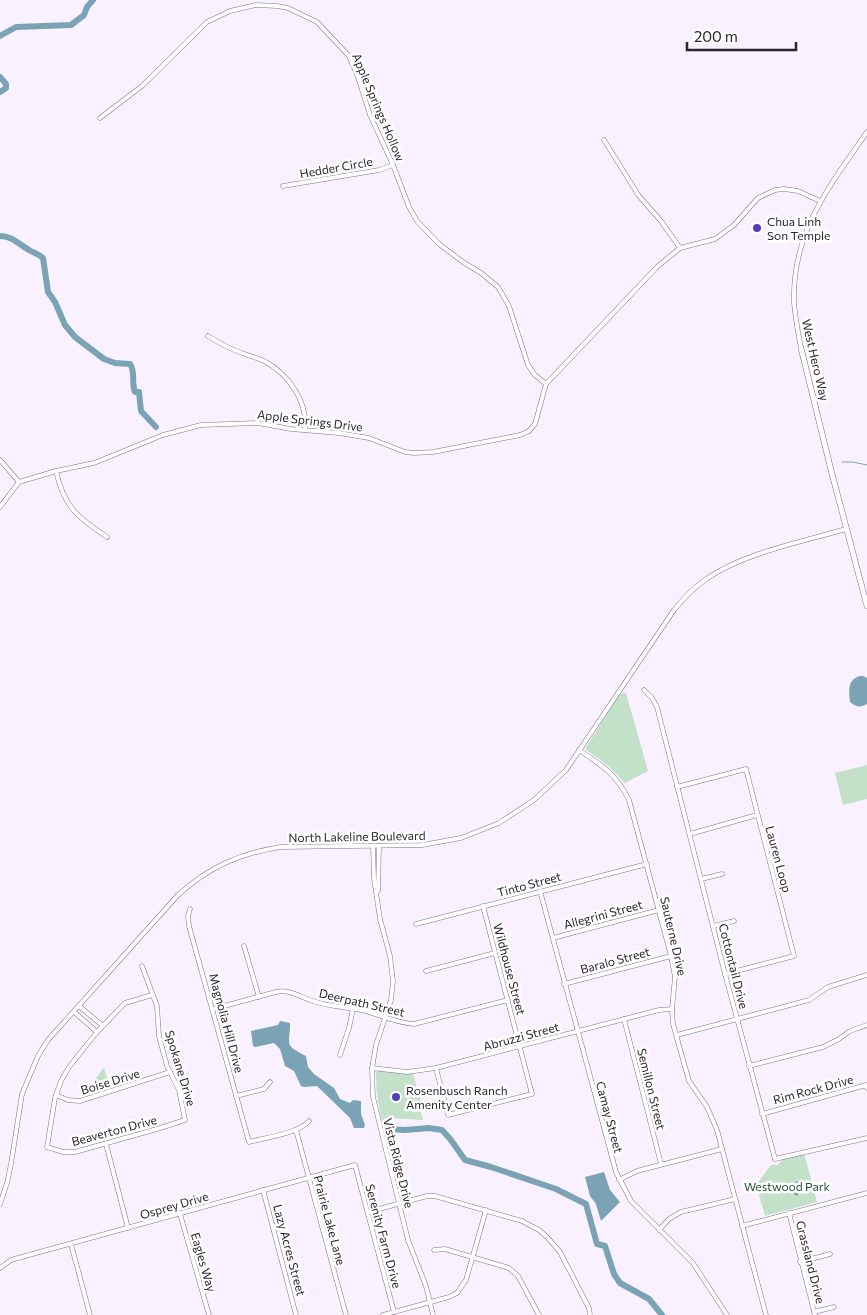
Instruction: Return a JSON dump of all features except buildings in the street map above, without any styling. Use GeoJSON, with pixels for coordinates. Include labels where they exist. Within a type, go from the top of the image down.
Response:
{"type":"FeatureCollection","features":[{"type":"Feature","properties":{"kind":"main road","name":"West Hero Way"},"geometry":{"type":"LineString","coordinates":[[801,348],[867,606]]}},
{"type":"Feature","properties":{"kind":"street","name":"Apple Springs Hollow"},"geometry":{"type":"LineString","coordinates":[[100,118],[142,86],[207,22],[230,11],[256,6],[277,6],[288,8],[317,22],[346,52],[358,77],[370,115],[393,165],[409,207],[420,226],[439,244],[463,262],[482,272],[501,291],[509,306],[528,365],[535,375],[546,384]]}},
{"type":"Feature","properties":{"kind":"street","name":"West Hero Way"},"geometry":{"type":"LineString","coordinates":[[801,348],[794,302],[796,270],[807,228],[820,201],[867,132]]}},
{"type":"Feature","properties":{"kind":"street"},"geometry":{"type":"LineString","coordinates":[[604,140],[644,203],[661,221],[680,248]]}},
{"type":"Feature","properties":{"kind":"street","name":"Hedder Circle"},"geometry":{"type":"LineString","coordinates":[[283,186],[379,170],[393,165]]}},
{"type":"Feature","properties":{"kind":"street","name":"Apple Springs Drive"},"geometry":{"type":"LineString","coordinates":[[19,482],[56,471],[94,463],[163,435],[189,427],[231,423],[258,423],[291,429],[362,436],[405,452],[422,454],[520,436],[529,431],[535,424],[546,384],[657,266],[680,248],[715,240],[734,225],[758,198],[775,190],[798,191],[820,201]]}},
{"type":"Feature","properties":{"kind":"street"},"geometry":{"type":"LineString","coordinates":[[208,336],[228,348],[262,360],[284,376],[303,403],[305,430]]}},
{"type":"Feature","properties":{"kind":"street"},"geometry":{"type":"LineString","coordinates":[[0,460],[19,482],[0,507]]}},
{"type":"Feature","properties":{"kind":"street"},"geometry":{"type":"LineString","coordinates":[[56,471],[68,505],[80,518],[106,537]]}},
{"type":"Feature","properties":{"kind":"street","name":"North Lakeline Boulevard"},"geometry":{"type":"LineString","coordinates":[[0,1204],[9,1173],[19,1105],[25,1083],[38,1056],[48,1040],[178,895],[201,876],[236,858],[267,849],[281,847],[433,844],[461,838],[499,823],[534,800],[566,770],[674,610],[704,580],[744,559],[846,529]]}},
{"type":"Feature","properties":{"kind":"street","name":"Cottontail Drive"},"geometry":{"type":"LineString","coordinates":[[644,690],[657,707],[725,974],[775,1159],[867,1138]]}},
{"type":"Feature","properties":{"kind":"street","name":"Sauterne Drive"},"geometry":{"type":"LineString","coordinates":[[580,750],[609,770],[629,800],[671,956],[675,977],[672,1009],[673,1024],[689,1081],[707,1107],[717,1130],[765,1315]]}},
{"type":"Feature","properties":{"kind":"street","name":"Lauren Loop"},"geometry":{"type":"LineString","coordinates":[[677,786],[746,768],[794,956],[725,974]]}},
{"type":"Feature","properties":{"kind":"street"},"geometry":{"type":"LineString","coordinates":[[690,834],[757,815]]}},
{"type":"Feature","properties":{"kind":"street","name":"Vista Ridge Drive"},"geometry":{"type":"LineString","coordinates":[[373,846],[374,879],[380,918],[392,969],[391,1000],[376,1045],[372,1068],[373,1097],[408,1240],[426,1286],[433,1315]]}},
{"type":"Feature","properties":{"kind":"street","name":"Vista Ridge Drive"},"geometry":{"type":"LineString","coordinates":[[377,895],[379,846]]}},
{"type":"Feature","properties":{"kind":"street","name":"Tinto Street"},"geometry":{"type":"LineString","coordinates":[[416,924],[647,864]]}},
{"type":"Feature","properties":{"kind":"street"},"geometry":{"type":"LineString","coordinates":[[701,879],[722,874]]}},
{"type":"Feature","properties":{"kind":"street","name":"Camay Street"},"geometry":{"type":"LineString","coordinates":[[540,891],[611,1157],[619,1180],[631,1201],[693,1263],[726,1315]]}},
{"type":"Feature","properties":{"kind":"street","name":"Wildhouse Street"},"geometry":{"type":"LineString","coordinates":[[436,1068],[448,1115],[532,1094],[483,906]]}},
{"type":"Feature","properties":{"kind":"street","name":"Magnolia Hill Drive"},"geometry":{"type":"LineString","coordinates":[[190,909],[188,916],[189,926],[249,1142],[296,1130]]}},
{"type":"Feature","properties":{"kind":"street","name":"Allegrini Street"},"geometry":{"type":"LineString","coordinates":[[553,938],[659,910]]}},
{"type":"Feature","properties":{"kind":"street"},"geometry":{"type":"LineString","coordinates":[[713,926],[734,921]]}},
{"type":"Feature","properties":{"kind":"street"},"geometry":{"type":"LineString","coordinates":[[244,946],[259,997]]}},
{"type":"Feature","properties":{"kind":"street"},"geometry":{"type":"LineString","coordinates":[[426,971],[495,953]]}},
{"type":"Feature","properties":{"kind":"street","name":"Baralo Street"},"geometry":{"type":"LineString","coordinates":[[564,984],[671,956]]}},
{"type":"Feature","properties":{"kind":"street","name":"Spokane Drive"},"geometry":{"type":"LineString","coordinates":[[142,966],[158,1014],[159,1036],[170,1072],[179,1090],[185,1120]]}},
{"type":"Feature","properties":{"kind":"street"},"geometry":{"type":"LineString","coordinates":[[677,1035],[809,1000],[828,988],[867,975]]}},
{"type":"Feature","properties":{"kind":"street","name":"Deerpath Street"},"geometry":{"type":"LineString","coordinates":[[213,1009],[280,992],[291,992],[313,1002],[353,1009],[403,1023],[414,1024],[508,1000]]}},
{"type":"Feature","properties":{"kind":"street"},"geometry":{"type":"LineString","coordinates":[[56,1095],[69,1067],[102,1026],[125,1004],[152,995]]}},
{"type":"Feature","properties":{"kind":"street"},"geometry":{"type":"LineString","coordinates":[[79,1006],[102,1026]]}},
{"type":"Feature","properties":{"kind":"street"},"geometry":{"type":"LineString","coordinates":[[340,1055],[353,1009]]}},
{"type":"Feature","properties":{"kind":"street","name":"Abruzzi Street"},"geometry":{"type":"LineString","coordinates":[[372,1068],[407,1072],[436,1068],[658,1010],[672,1009]]}},
{"type":"Feature","properties":{"kind":"street"},"geometry":{"type":"LineString","coordinates":[[74,1012],[97,1032]]}},
{"type":"Feature","properties":{"kind":"street","name":"Semillon Street"},"geometry":{"type":"LineString","coordinates":[[624,1019],[661,1164]]}},
{"type":"Feature","properties":{"kind":"street"},"geometry":{"type":"LineString","coordinates":[[750,1066],[824,1047],[850,1031],[867,1025]]}},
{"type":"Feature","properties":{"kind":"street","name":"Boise Drive"},"geometry":{"type":"LineString","coordinates":[[56,1095],[68,1100],[80,1101],[170,1072]]}},
{"type":"Feature","properties":{"kind":"street"},"geometry":{"type":"LineString","coordinates":[[236,1096],[264,1089],[270,1082]]}},
{"type":"Feature","properties":{"kind":"street","name":"Rim Rock Drive"},"geometry":{"type":"LineString","coordinates":[[762,1114],[866,1085],[867,1088]]}},
{"type":"Feature","properties":{"kind":"street","name":"Beaverton Drive"},"geometry":{"type":"LineString","coordinates":[[56,1095],[50,1119],[47,1147],[63,1152],[74,1152],[106,1144],[185,1120]]}},
{"type":"Feature","properties":{"kind":"street"},"geometry":{"type":"LineString","coordinates":[[296,1130],[309,1121]]}},
{"type":"Feature","properties":{"kind":"street","name":"Prairie Lake Lane"},"geometry":{"type":"LineString","coordinates":[[296,1130],[346,1315]]}},
{"type":"Feature","properties":{"kind":"street"},"geometry":{"type":"LineString","coordinates":[[106,1144],[128,1228]]}},
{"type":"Feature","properties":{"kind":"street"},"geometry":{"type":"LineString","coordinates":[[619,1180],[637,1171],[722,1149]]}},
{"type":"Feature","properties":{"kind":"street","name":"Osprey Drive"},"geometry":{"type":"LineString","coordinates":[[0,1268],[11,1260],[355,1165]]}},
{"type":"Feature","properties":{"kind":"street","name":"Serenity Farm Drive"},"geometry":{"type":"LineString","coordinates":[[355,1165],[394,1312]]}},
{"type":"Feature","properties":{"kind":"street","name":"Lazy Acres Street"},"geometry":{"type":"LineString","coordinates":[[264,1190],[296,1315]]}},
{"type":"Feature","properties":{"kind":"street"},"geometry":{"type":"LineString","coordinates":[[742,1226],[867,1192]]}},
{"type":"Feature","properties":{"kind":"street"},"geometry":{"type":"LineString","coordinates":[[368,1212],[427,1196],[435,1196],[531,1225],[547,1237],[564,1260],[589,1308],[590,1314]]}},
{"type":"Feature","properties":{"kind":"street"},"geometry":{"type":"LineString","coordinates":[[659,1230],[676,1214],[735,1199]]}},
{"type":"Feature","properties":{"kind":"street"},"geometry":{"type":"LineString","coordinates":[[383,1315],[449,1297],[462,1288],[486,1210]]}},
{"type":"Feature","properties":{"kind":"street","name":"Grassland Drive"},"geometry":{"type":"LineString","coordinates":[[789,1213],[814,1314]]}},
{"type":"Feature","properties":{"kind":"street","name":"Eagles Way"},"geometry":{"type":"LineString","coordinates":[[180,1214],[209,1315]]}},
{"type":"Feature","properties":{"kind":"street"},"geometry":{"type":"LineString","coordinates":[[71,1244],[90,1315]]}},
{"type":"Feature","properties":{"kind":"street"},"geometry":{"type":"LineString","coordinates":[[434,1250],[446,1248],[503,1265],[513,1270],[539,1315]]}},
{"type":"Feature","properties":{"kind":"street"},"geometry":{"type":"LineString","coordinates":[[800,1262],[830,1254]]}},
{"type":"Feature","properties":{"kind":"street"},"geometry":{"type":"LineString","coordinates":[[814,1314],[834,1307]]}},
{"type":"Feature","properties":{"kind":"green space"},"geometry":{"type":"Polygon","coordinates":[[[626,693],[648,771],[625,783],[607,765],[585,749],[619,695],[626,693]]]}},
{"type":"Feature","properties":{"kind":"green space"},"geometry":{"type":"Polygon","coordinates":[[[867,765],[867,799],[843,805],[835,773],[867,765]]]}},
{"type":"Feature","properties":{"kind":"green space"},"geometry":{"type":"Polygon","coordinates":[[[104,1067],[109,1086],[91,1091],[90,1087],[104,1067]]]}},
{"type":"Feature","properties":{"kind":"green space"},"geometry":{"type":"Polygon","coordinates":[[[379,1071],[413,1074],[423,1108],[420,1109],[423,1120],[391,1118],[382,1121],[376,1085],[376,1073],[379,1071]]]}},
{"type":"Feature","properties":{"kind":"green space","name":"Westwood Park"},"geometry":{"type":"Polygon","coordinates":[[[804,1153],[817,1202],[765,1216],[756,1185],[771,1165],[777,1165],[782,1160],[804,1153]]]}},
{"type":"Feature","properties":{"kind":"water"},"geometry":{"type":"Polygon","coordinates":[[[860,676],[867,678],[867,704],[856,706],[850,702],[849,693],[851,683],[860,676]]]}},
{"type":"Feature","properties":{"kind":"water"},"geometry":{"type":"Polygon","coordinates":[[[280,1021],[290,1023],[289,1044],[306,1056],[308,1067],[314,1074],[334,1088],[340,1099],[350,1103],[353,1100],[361,1101],[364,1128],[354,1128],[350,1118],[317,1086],[301,1086],[294,1071],[285,1066],[280,1049],[274,1043],[253,1046],[251,1031],[278,1025],[280,1021]]]}},
{"type":"Feature","properties":{"kind":"water"},"geometry":{"type":"Polygon","coordinates":[[[604,1172],[610,1190],[620,1202],[601,1221],[596,1204],[590,1196],[585,1177],[604,1172]]]}},
{"type":"Feature","properties":{"kind":"water"},"geometry":{"type":"Polygon","coordinates":[[[797,1181],[804,1185],[797,1196],[791,1192],[797,1181]]]}},
{"type":"Feature","properties":{"kind":"waterway"},"geometry":{"type":"LineString","coordinates":[[0,36],[16,27],[71,25],[84,15],[87,7],[93,0]]}},
{"type":"Feature","properties":{"kind":"waterway"},"geometry":{"type":"LineString","coordinates":[[0,77],[6,84],[6,88],[0,92]]}},
{"type":"Feature","properties":{"kind":"waterway"},"geometry":{"type":"LineString","coordinates":[[0,236],[12,239],[43,258],[48,292],[55,302],[65,325],[75,337],[104,359],[115,363],[130,364],[133,370],[134,389],[135,392],[139,392],[141,411],[156,427]]}},
{"type":"Feature","properties":{"kind":"waterway"},"geometry":{"type":"LineString","coordinates":[[842,462],[867,465]]}},
{"type":"Feature","properties":{"kind":"waterway"},"geometry":{"type":"LineString","coordinates":[[388,1129],[429,1128],[442,1130],[465,1160],[556,1189],[586,1204],[597,1244],[605,1246],[614,1274],[620,1283],[649,1299],[662,1315]]}},
{"type":"Feature","properties":{"kind":"place","name":"Chua Linh Son Temple"},"geometry":{"type":"Point","coordinates":[757,228]}},
{"type":"Feature","properties":{"kind":"place","name":"Rosenbusch Ranch Amenity Center"},"geometry":{"type":"Point","coordinates":[396,1097]}}]}
